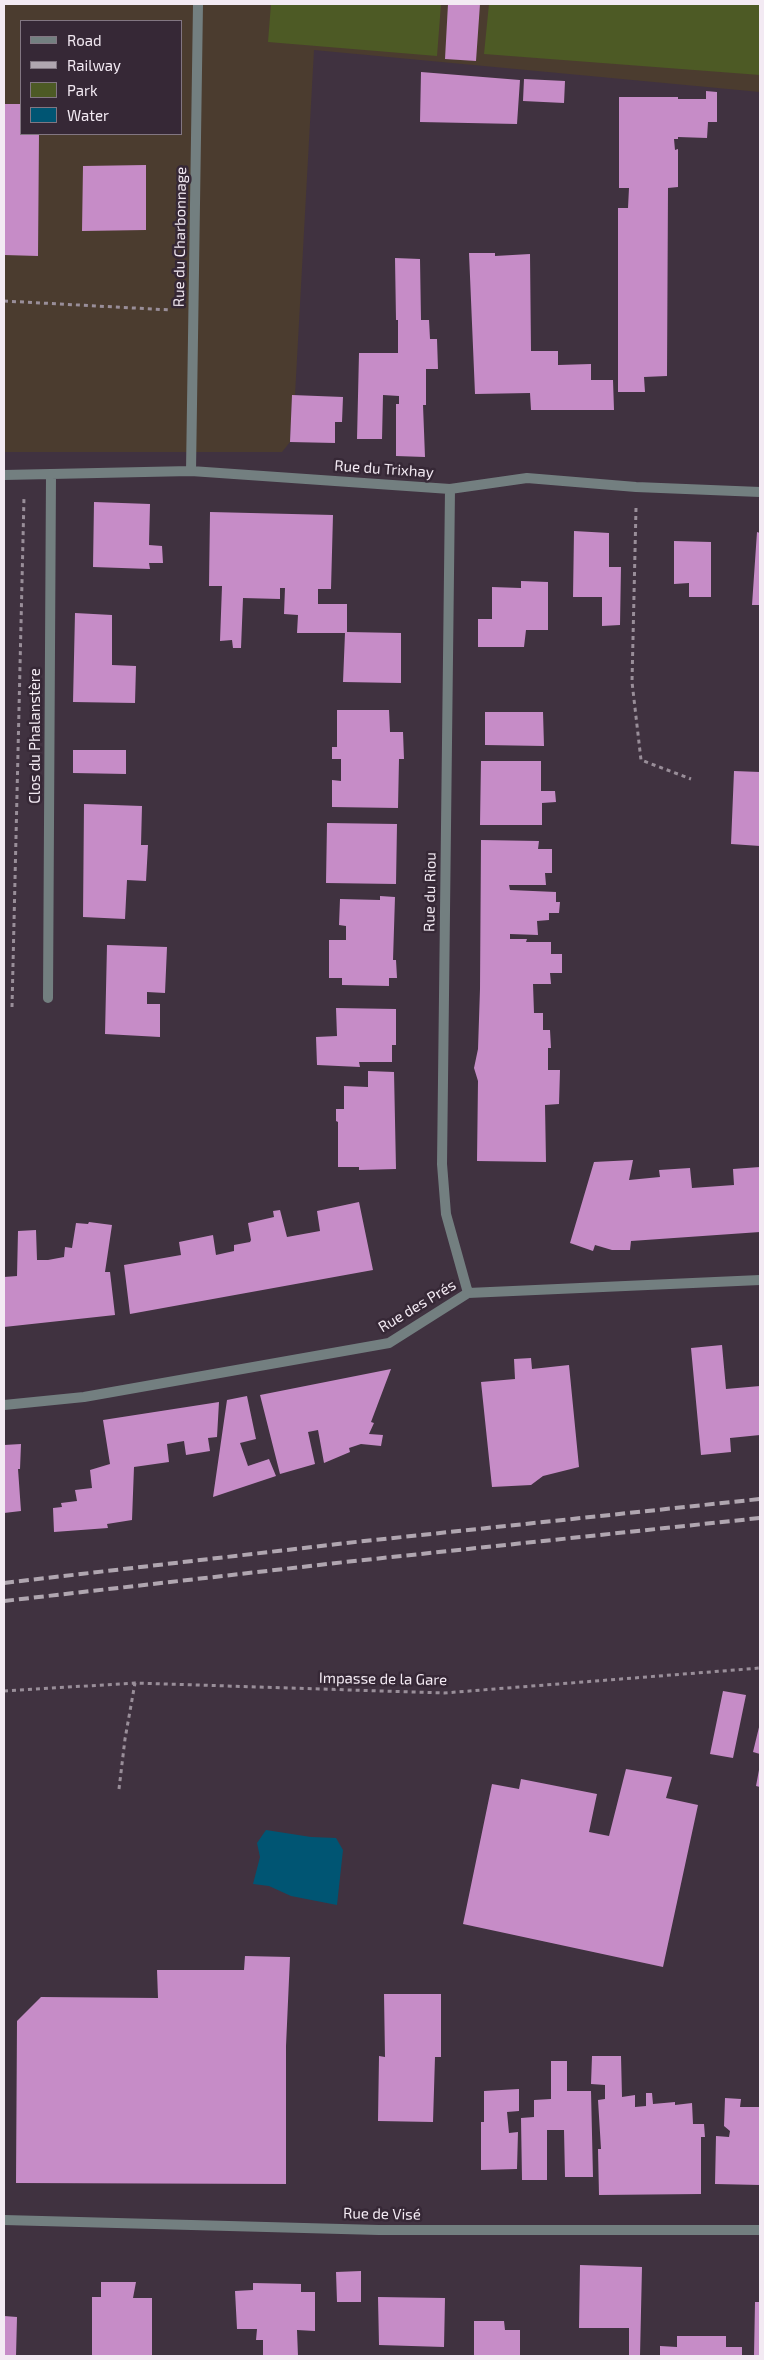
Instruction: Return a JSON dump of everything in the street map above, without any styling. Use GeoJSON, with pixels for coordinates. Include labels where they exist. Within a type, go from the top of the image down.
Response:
{"type":"FeatureCollection","features":[{"type":"Feature","properties":{"kind":"street","name":"Rue du Charbonnage"},"geometry":{"type":"LineString","coordinates":[[191,470],[198,4]]}},
{"type":"Feature","properties":{"kind":"street","name":"Rue du Trixhay"},"geometry":{"type":"LineString","coordinates":[[4,475],[191,470],[450,489],[526,478],[636,487],[760,492]]}},
{"type":"Feature","properties":{"kind":"street","name":"Clos du Phalanstère"},"geometry":{"type":"LineString","coordinates":[[48,998],[51,474]]}},
{"type":"Feature","properties":{"kind":"street","name":"Rue du Riou"},"geometry":{"type":"LineString","coordinates":[[450,489],[442,1164],[446,1214],[468,1293]]}},
{"type":"Feature","properties":{"kind":"street","name":"Rue des Prés"},"geometry":{"type":"LineString","coordinates":[[4,1405],[84,1397],[389,1343],[468,1293],[760,1280]]}},
{"type":"Feature","properties":{"kind":"street","name":"Rue de Visé"},"geometry":{"type":"LineString","coordinates":[[4,2220],[379,2230],[760,2230]]}},
{"type":"Feature","properties":{"kind":"path"},"geometry":{"type":"LineString","coordinates":[[4,301],[194,311]]}},
{"type":"Feature","properties":{"kind":"path","name":"Clos du Phalanstère"},"geometry":{"type":"LineString","coordinates":[[12,1006],[25,474]]}},
{"type":"Feature","properties":{"kind":"path"},"geometry":{"type":"LineString","coordinates":[[636,487],[632,682],[641,760],[691,779]]}},
{"type":"Feature","properties":{"kind":"path","name":"Impasse de la Gare"},"geometry":{"type":"LineString","coordinates":[[4,1691],[135,1683],[444,1693],[760,1668]]}},
{"type":"Feature","properties":{"kind":"path"},"geometry":{"type":"LineString","coordinates":[[119,1789],[125,1738],[135,1683]]}},
{"type":"Feature","properties":{"kind":"shaded area"},"geometry":{"type":"Polygon","coordinates":[[[4,4],[760,4],[760,92],[314,50],[295,395],[292,396],[290,442],[282,452],[4,452],[4,4]]]}},
{"type":"Feature","properties":{"kind":"green space"},"geometry":{"type":"Polygon","coordinates":[[[271,4],[441,4],[437,56],[268,42],[271,4]]]}},
{"type":"Feature","properties":{"kind":"green space"},"geometry":{"type":"Polygon","coordinates":[[[489,4],[760,4],[760,75],[484,54],[489,4]]]}},
{"type":"Feature","properties":{"kind":"water"},"geometry":{"type":"Polygon","coordinates":[[[266,1830],[311,1837],[336,1838],[343,1850],[337,1905],[291,1896],[269,1886],[253,1884],[260,1857],[257,1843],[266,1830]]]}},
{"type":"Feature","properties":{"kind":"building"},"geometry":{"type":"Polygon","coordinates":[[[448,4],[480,4],[476,61],[445,59],[448,4]]]}},
{"type":"Feature","properties":{"kind":"building"},"geometry":{"type":"Polygon","coordinates":[[[421,72],[520,80],[517,124],[420,122],[421,72]]]}},
{"type":"Feature","properties":{"kind":"building"},"geometry":{"type":"Polygon","coordinates":[[[524,79],[565,81],[564,103],[523,101],[524,79]]]}},
{"type":"Feature","properties":{"kind":"building"},"geometry":{"type":"Polygon","coordinates":[[[706,91],[717,92],[717,122],[708,122],[707,138],[678,137],[678,139],[674,139],[675,150],[678,149],[678,187],[668,188],[667,376],[644,377],[645,392],[618,392],[618,208],[628,208],[629,188],[619,188],[619,97],[706,99],[706,91]]]}},
{"type":"Feature","properties":{"kind":"building"},"geometry":{"type":"Polygon","coordinates":[[[4,104],[20,104],[20,135],[39,135],[38,256],[4,255],[4,104]]]}},
{"type":"Feature","properties":{"kind":"building"},"geometry":{"type":"Polygon","coordinates":[[[146,165],[146,230],[82,231],[83,166],[146,165]]]}},
{"type":"Feature","properties":{"kind":"building"},"geometry":{"type":"Polygon","coordinates":[[[469,253],[495,253],[495,256],[530,254],[531,351],[558,351],[558,365],[591,364],[591,380],[613,380],[614,410],[531,410],[530,393],[475,394],[469,253]]]}},
{"type":"Feature","properties":{"kind":"building"},"geometry":{"type":"Polygon","coordinates":[[[395,258],[420,259],[421,320],[429,320],[430,339],[437,339],[438,369],[426,369],[426,405],[423,405],[425,457],[396,456],[396,404],[399,404],[399,396],[383,395],[382,439],[357,439],[359,353],[398,353],[395,258]]]}},
{"type":"Feature","properties":{"kind":"building"},"geometry":{"type":"Polygon","coordinates":[[[292,395],[343,397],[342,422],[335,422],[335,443],[290,442],[292,395]]]}},
{"type":"Feature","properties":{"kind":"building"},"geometry":{"type":"Polygon","coordinates":[[[94,502],[150,504],[149,545],[162,546],[163,563],[149,563],[150,569],[93,567],[94,502]]]}},
{"type":"Feature","properties":{"kind":"building"},"geometry":{"type":"Polygon","coordinates":[[[210,512],[333,515],[331,589],[318,589],[318,604],[347,604],[347,632],[401,633],[401,683],[343,682],[345,633],[297,633],[298,615],[284,614],[285,588],[280,588],[280,599],[243,598],[241,648],[233,648],[232,640],[220,641],[222,586],[209,586],[210,512]]]}},
{"type":"Feature","properties":{"kind":"building"},"geometry":{"type":"Polygon","coordinates":[[[574,531],[609,533],[609,567],[621,567],[620,625],[602,626],[602,597],[573,597],[574,531]]]}},
{"type":"Feature","properties":{"kind":"building"},"geometry":{"type":"Polygon","coordinates":[[[757,532],[760,533],[760,605],[752,605],[757,532]]]}},
{"type":"Feature","properties":{"kind":"building"},"geometry":{"type":"Polygon","coordinates":[[[674,541],[711,542],[711,597],[689,597],[689,583],[674,584],[674,541]]]}},
{"type":"Feature","properties":{"kind":"building"},"geometry":{"type":"Polygon","coordinates":[[[521,581],[548,582],[548,630],[526,630],[524,647],[478,647],[478,619],[492,619],[492,587],[521,588],[521,581]]]}},
{"type":"Feature","properties":{"kind":"building"},"geometry":{"type":"Polygon","coordinates":[[[75,613],[112,615],[112,665],[136,666],[135,703],[73,702],[75,613]]]}},
{"type":"Feature","properties":{"kind":"building"},"geometry":{"type":"Polygon","coordinates":[[[337,710],[389,710],[390,732],[403,732],[404,759],[399,759],[398,808],[332,807],[332,780],[341,781],[341,759],[332,759],[332,747],[337,747],[337,710]]]}},
{"type":"Feature","properties":{"kind":"building"},"geometry":{"type":"Polygon","coordinates":[[[485,712],[543,712],[544,746],[485,745],[485,712]]]}},
{"type":"Feature","properties":{"kind":"building"},"geometry":{"type":"Polygon","coordinates":[[[73,750],[126,750],[126,774],[73,773],[73,750]]]}},
{"type":"Feature","properties":{"kind":"building"},"geometry":{"type":"Polygon","coordinates":[[[481,761],[541,761],[541,791],[555,791],[556,802],[542,803],[542,825],[480,825],[481,761]]]}},
{"type":"Feature","properties":{"kind":"building"},"geometry":{"type":"Polygon","coordinates":[[[734,771],[760,772],[760,846],[731,844],[734,771]]]}},
{"type":"Feature","properties":{"kind":"building"},"geometry":{"type":"Polygon","coordinates":[[[84,804],[142,806],[141,845],[148,845],[146,881],[127,880],[125,919],[83,917],[84,804]]]}},
{"type":"Feature","properties":{"kind":"building"},"geometry":{"type":"Polygon","coordinates":[[[327,823],[397,824],[396,884],[326,883],[327,823]]]}},
{"type":"Feature","properties":{"kind":"building"},"geometry":{"type":"Polygon","coordinates":[[[481,840],[539,841],[538,849],[552,849],[552,873],[545,873],[546,885],[509,885],[510,890],[556,892],[556,902],[560,902],[559,913],[549,913],[549,920],[537,921],[538,935],[510,934],[510,939],[527,939],[526,942],[551,942],[551,954],[562,954],[562,973],[550,973],[551,984],[533,984],[534,1013],[543,1013],[543,1030],[550,1030],[551,1048],[548,1048],[548,1070],[560,1070],[559,1104],[545,1105],[546,1162],[477,1161],[478,1081],[474,1068],[478,1049],[480,989],[481,840]]]}},
{"type":"Feature","properties":{"kind":"building"},"geometry":{"type":"Polygon","coordinates":[[[380,896],[395,897],[393,960],[396,960],[397,978],[389,978],[389,986],[342,985],[342,978],[329,978],[329,940],[346,940],[346,926],[339,925],[340,899],[380,900],[380,896]]]}},
{"type":"Feature","properties":{"kind":"building"},"geometry":{"type":"Polygon","coordinates":[[[107,945],[167,947],[165,993],[147,992],[147,1004],[160,1004],[160,1037],[105,1034],[107,945]]]}},
{"type":"Feature","properties":{"kind":"building"},"geometry":{"type":"Polygon","coordinates":[[[336,1008],[396,1009],[396,1045],[392,1045],[392,1062],[359,1062],[360,1067],[317,1065],[316,1037],[337,1036],[336,1008]]]}},
{"type":"Feature","properties":{"kind":"building"},"geometry":{"type":"Polygon","coordinates":[[[368,1071],[394,1072],[396,1169],[359,1170],[359,1167],[338,1167],[338,1122],[336,1121],[336,1109],[344,1109],[344,1086],[368,1087],[368,1071]]]}},
{"type":"Feature","properties":{"kind":"building"},"geometry":{"type":"Polygon","coordinates":[[[633,1160],[629,1180],[660,1177],[659,1170],[690,1168],[692,1188],[734,1185],[733,1169],[760,1167],[760,1232],[631,1241],[630,1250],[612,1250],[595,1245],[593,1251],[570,1243],[594,1162],[633,1160]]]}},
{"type":"Feature","properties":{"kind":"building"},"geometry":{"type":"Polygon","coordinates":[[[359,1202],[373,1270],[130,1314],[124,1265],[181,1255],[179,1242],[213,1235],[216,1255],[234,1251],[234,1245],[250,1242],[251,1240],[248,1223],[274,1217],[273,1211],[280,1210],[287,1237],[320,1231],[317,1211],[359,1202]]]}},
{"type":"Feature","properties":{"kind":"building"},"geometry":{"type":"Polygon","coordinates":[[[89,1222],[112,1225],[105,1272],[110,1272],[115,1315],[4,1327],[4,1277],[17,1276],[18,1231],[36,1230],[37,1260],[48,1260],[64,1257],[65,1247],[72,1248],[76,1223],[88,1224],[89,1222]]]}},
{"type":"Feature","properties":{"kind":"building"},"geometry":{"type":"Polygon","coordinates":[[[722,1345],[726,1389],[760,1386],[760,1435],[730,1438],[731,1452],[701,1455],[691,1348],[722,1345]]]}},
{"type":"Feature","properties":{"kind":"building"},"geometry":{"type":"Polygon","coordinates":[[[531,1358],[532,1369],[569,1365],[579,1467],[543,1476],[531,1485],[492,1487],[481,1382],[515,1379],[514,1359],[531,1358]]]}},
{"type":"Feature","properties":{"kind":"building"},"geometry":{"type":"Polygon","coordinates":[[[391,1369],[371,1422],[374,1423],[369,1434],[383,1435],[381,1446],[361,1444],[349,1448],[350,1452],[324,1463],[318,1430],[308,1432],[315,1464],[280,1474],[260,1395],[391,1369]]]}},
{"type":"Feature","properties":{"kind":"building"},"geometry":{"type":"Polygon","coordinates":[[[247,1396],[256,1439],[240,1443],[248,1466],[269,1459],[276,1476],[213,1497],[227,1400],[247,1396]]]}},
{"type":"Feature","properties":{"kind":"building"},"geometry":{"type":"Polygon","coordinates":[[[219,1402],[217,1437],[208,1438],[210,1451],[186,1455],[184,1441],[167,1444],[169,1462],[134,1467],[132,1520],[107,1524],[108,1528],[54,1532],[53,1508],[62,1507],[61,1503],[77,1501],[75,1490],[92,1488],[90,1470],[110,1464],[103,1420],[219,1402]]]}},
{"type":"Feature","properties":{"kind":"building"},"geometry":{"type":"Polygon","coordinates":[[[21,1444],[20,1469],[18,1469],[21,1511],[4,1513],[4,1445],[21,1444]]]}},
{"type":"Feature","properties":{"kind":"building"},"geometry":{"type":"Polygon","coordinates":[[[723,1691],[746,1695],[733,1758],[710,1754],[723,1691]]]}},
{"type":"Feature","properties":{"kind":"building"},"geometry":{"type":"Polygon","coordinates":[[[760,1723],[760,1754],[753,1752],[760,1723]]]}},
{"type":"Feature","properties":{"kind":"building"},"geometry":{"type":"Polygon","coordinates":[[[626,1769],[672,1777],[666,1798],[698,1805],[663,1967],[463,1924],[492,1784],[519,1789],[521,1779],[597,1794],[589,1832],[609,1836],[626,1769]]]}},
{"type":"Feature","properties":{"kind":"building"},"geometry":{"type":"Polygon","coordinates":[[[760,1770],[760,1787],[756,1786],[760,1770]]]}},
{"type":"Feature","properties":{"kind":"building"},"geometry":{"type":"Polygon","coordinates":[[[245,1956],[290,1957],[286,2046],[286,2184],[16,2183],[17,2021],[41,1997],[158,1998],[157,1970],[244,1970],[245,1956]]]}},
{"type":"Feature","properties":{"kind":"building"},"geometry":{"type":"Polygon","coordinates":[[[384,1994],[441,1994],[441,2057],[435,2057],[433,2122],[378,2121],[379,2056],[385,2057],[384,1994]]]}},
{"type":"Feature","properties":{"kind":"building"},"geometry":{"type":"Polygon","coordinates":[[[592,2056],[621,2056],[622,2097],[635,2095],[635,2107],[646,2106],[646,2093],[652,2093],[653,2104],[675,2102],[675,2105],[692,2103],[693,2124],[704,2124],[705,2137],[701,2137],[701,2194],[599,2195],[598,2149],[601,2149],[598,2100],[605,2099],[605,2085],[591,2084],[592,2056]]]}},
{"type":"Feature","properties":{"kind":"building"},"geometry":{"type":"Polygon","coordinates":[[[551,2061],[567,2061],[567,2091],[591,2091],[593,2177],[565,2177],[564,2130],[547,2130],[547,2180],[522,2180],[521,2118],[534,2117],[534,2100],[551,2099],[551,2061]]]}},
{"type":"Feature","properties":{"kind":"building"},"geometry":{"type":"Polygon","coordinates":[[[519,2089],[519,2111],[507,2112],[509,2133],[518,2132],[517,2169],[481,2170],[481,2122],[484,2122],[484,2091],[519,2089]]]}},
{"type":"Feature","properties":{"kind":"building"},"geometry":{"type":"Polygon","coordinates":[[[725,2098],[741,2099],[740,2107],[760,2107],[760,2185],[715,2184],[716,2136],[729,2137],[730,2131],[724,2126],[725,2098]]]}},
{"type":"Feature","properties":{"kind":"building"},"geometry":{"type":"Polygon","coordinates":[[[580,2265],[642,2267],[640,2356],[629,2356],[629,2328],[579,2328],[580,2265]]]}},
{"type":"Feature","properties":{"kind":"building"},"geometry":{"type":"Polygon","coordinates":[[[361,2271],[361,2302],[337,2302],[336,2272],[361,2271]]]}},
{"type":"Feature","properties":{"kind":"building"},"geometry":{"type":"Polygon","coordinates":[[[101,2282],[136,2282],[133,2298],[152,2298],[152,2356],[92,2356],[92,2297],[101,2297],[101,2282]]]}},
{"type":"Feature","properties":{"kind":"building"},"geometry":{"type":"Polygon","coordinates":[[[253,2283],[301,2284],[301,2292],[315,2292],[315,2331],[297,2330],[298,2356],[263,2356],[263,2340],[256,2340],[257,2329],[237,2329],[235,2291],[253,2290],[253,2283]]]}},
{"type":"Feature","properties":{"kind":"building"},"geometry":{"type":"Polygon","coordinates":[[[378,2297],[445,2298],[444,2347],[379,2345],[378,2297]]]}},
{"type":"Feature","properties":{"kind":"building"},"geometry":{"type":"Polygon","coordinates":[[[755,2302],[760,2302],[760,2356],[754,2356],[755,2302]]]}},
{"type":"Feature","properties":{"kind":"building"},"geometry":{"type":"Polygon","coordinates":[[[4,2316],[17,2317],[16,2356],[4,2356],[4,2316]]]}},
{"type":"Feature","properties":{"kind":"building"},"geometry":{"type":"Polygon","coordinates":[[[474,2321],[504,2321],[505,2330],[520,2330],[520,2356],[474,2356],[474,2321]]]}},
{"type":"Feature","properties":{"kind":"building"},"geometry":{"type":"Polygon","coordinates":[[[677,2336],[726,2336],[726,2347],[742,2347],[742,2356],[660,2356],[660,2346],[677,2347],[677,2336]]]}},
{"type":"Feature","properties":{"kind":"railway"},"geometry":{"type":"LineString","coordinates":[[4,1583],[346,1543],[760,1499]]}},
{"type":"Feature","properties":{"kind":"railway"},"geometry":{"type":"LineString","coordinates":[[4,1601],[345,1562],[760,1518]]}}]}
